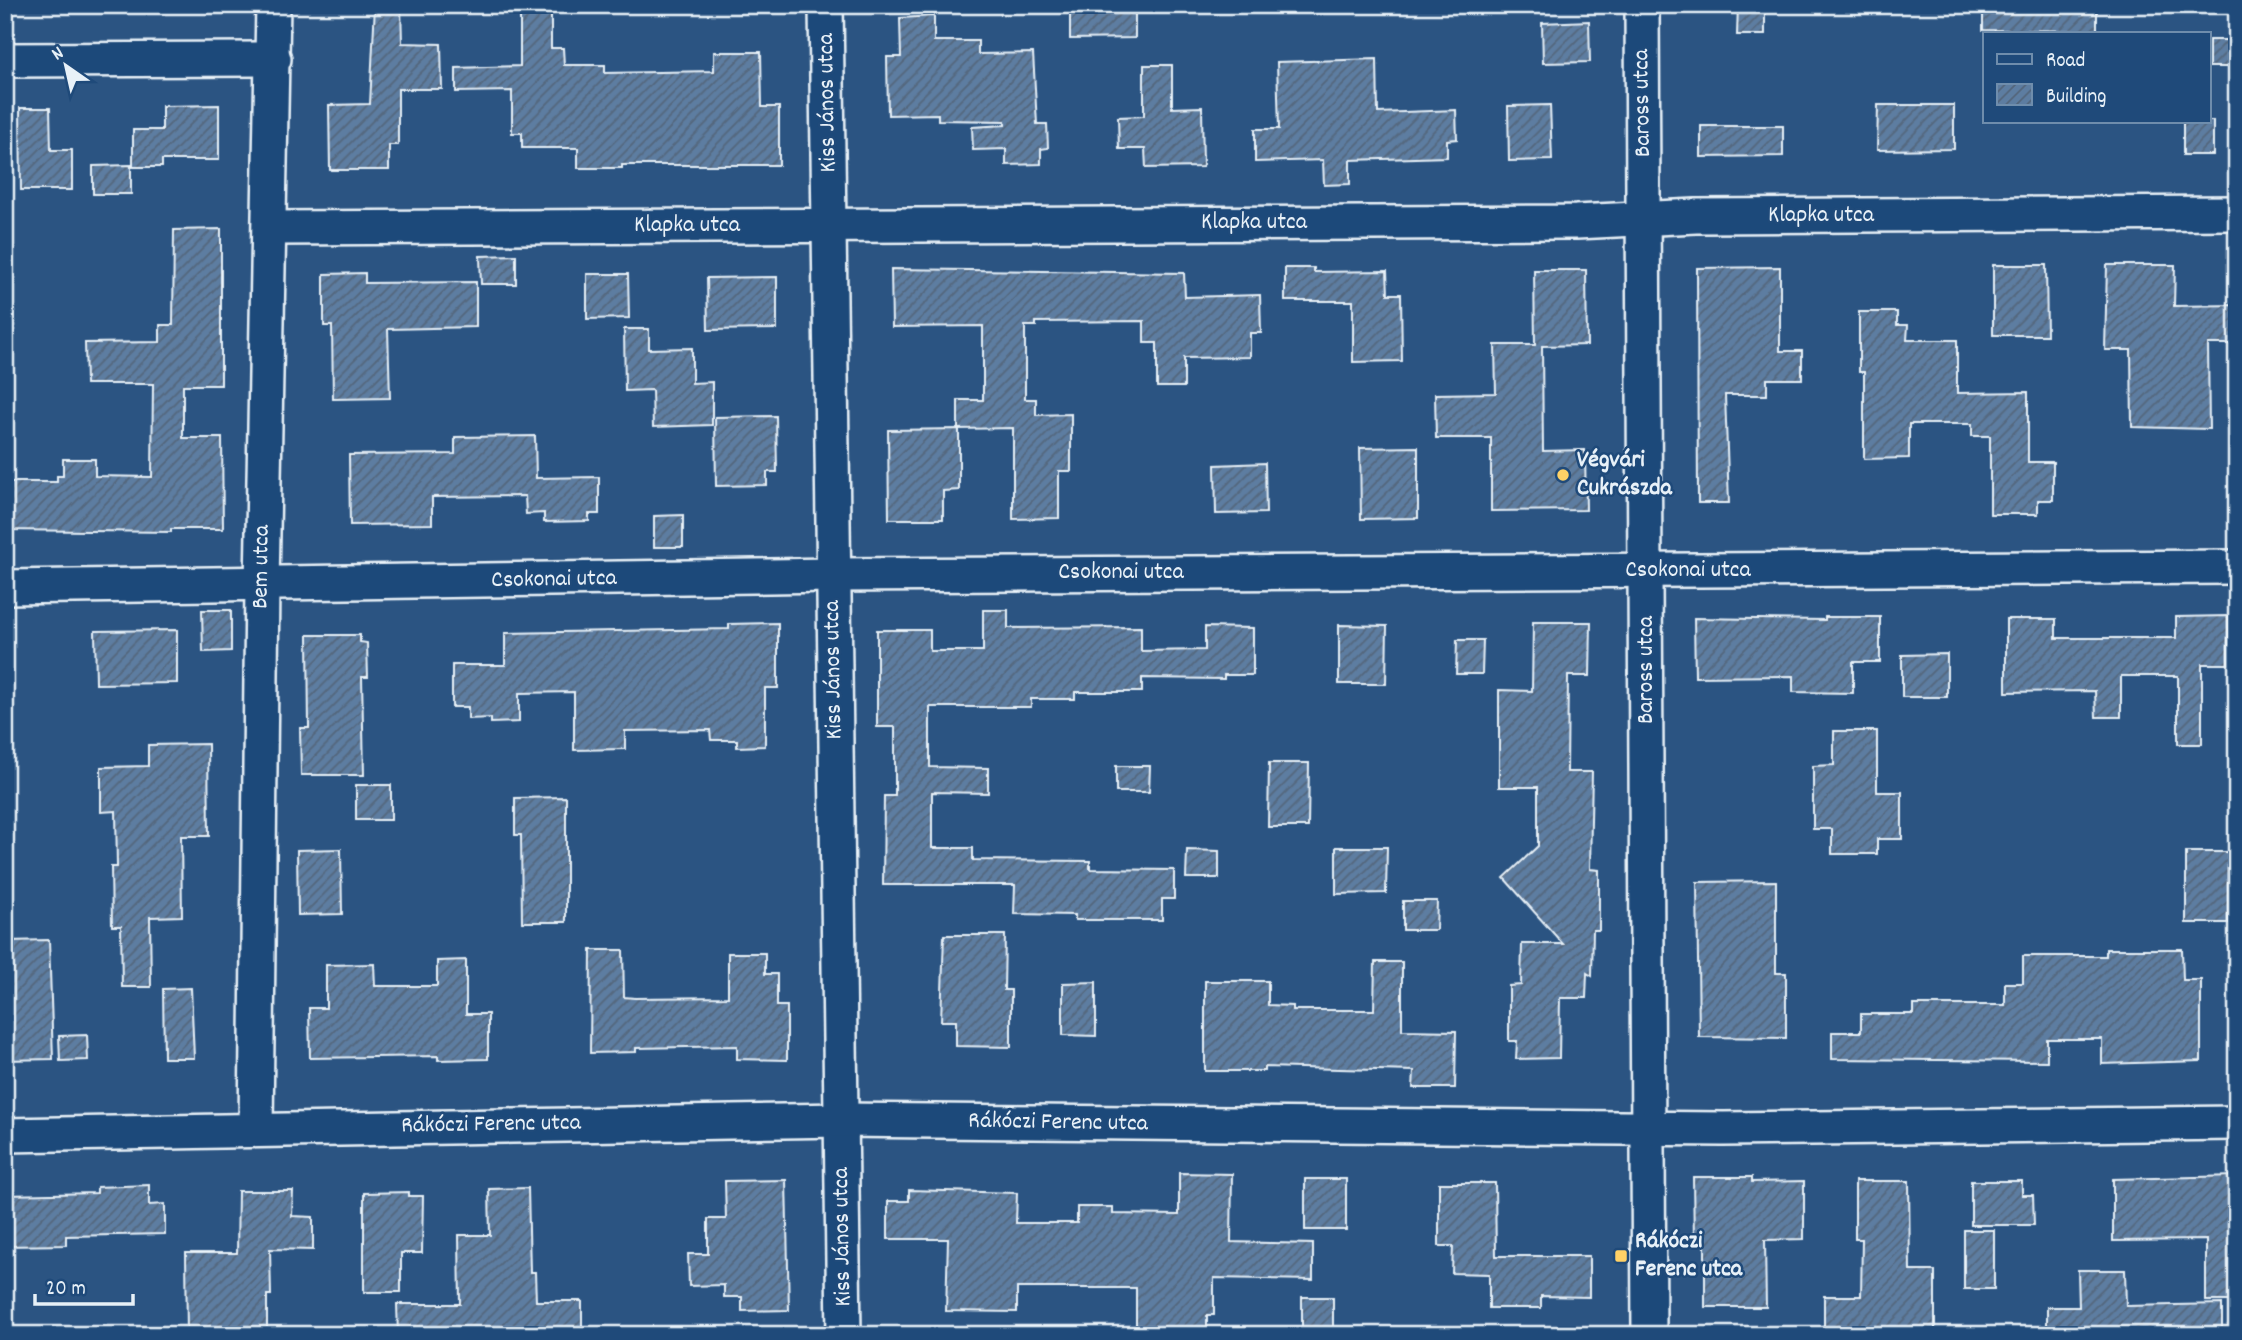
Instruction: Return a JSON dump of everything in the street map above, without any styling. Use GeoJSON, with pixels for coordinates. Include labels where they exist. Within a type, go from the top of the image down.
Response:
{"type":"FeatureCollection","features":[{"type":"Feature","properties":{"kind":"street","name":"Bem utca"},"geometry":{"type":"LineString","coordinates":[[256,1129],[262,585],[274,5]]}},
{"type":"Feature","properties":{"kind":"street","name":"Kiss János utca"},"geometry":{"type":"LineString","coordinates":[[826,5],[844,1335]]}},
{"type":"Feature","properties":{"kind":"street","name":"Baross utca"},"geometry":{"type":"LineString","coordinates":[[1642,5],[1649,1335]]}},
{"type":"Feature","properties":{"kind":"street"},"geometry":{"type":"LineString","coordinates":[[5,60],[274,59]]}},
{"type":"Feature","properties":{"kind":"street","name":"Klapka utca"},"geometry":{"type":"LineString","coordinates":[[271,228],[1562,222],[2237,214]]}},
{"type":"Feature","properties":{"kind":"street","name":"Csokonai utca"},"geometry":{"type":"LineString","coordinates":[[5,587],[832,575],[2237,567]]}},
{"type":"Feature","properties":{"kind":"street","name":"Rákóczi Ferenc utca"},"geometry":{"type":"LineString","coordinates":[[5,1135],[842,1120],[1648,1128],[2237,1124]]}},
{"type":"Feature","properties":{"kind":"building"},"geometry":{"type":"Polygon","coordinates":[[[375,5],[401,5],[402,43],[441,44],[442,89],[398,89],[398,145],[389,145],[389,170],[330,170],[329,105],[370,104],[375,5]]]}},
{"type":"Feature","properties":{"kind":"building"},"geometry":{"type":"Polygon","coordinates":[[[520,5],[551,5],[551,48],[563,48],[564,65],[605,65],[605,73],[714,71],[714,52],[761,52],[762,107],[779,107],[779,165],[622,165],[622,168],[578,168],[578,148],[522,148],[522,133],[512,133],[512,91],[456,92],[456,68],[520,66],[520,5]]]}},
{"type":"Feature","properties":{"kind":"building"},"geometry":{"type":"Polygon","coordinates":[[[1738,5],[1765,5],[1765,35],[1737,35],[1738,5]]]}},
{"type":"Feature","properties":{"kind":"building"},"geometry":{"type":"Polygon","coordinates":[[[1983,5],[2097,5],[2097,31],[1983,30],[1983,5]]]}},
{"type":"Feature","properties":{"kind":"building"},"geometry":{"type":"Polygon","coordinates":[[[1135,8],[1135,38],[1070,39],[1070,9],[1135,8]]]}},
{"type":"Feature","properties":{"kind":"building"},"geometry":{"type":"Polygon","coordinates":[[[934,16],[934,41],[978,41],[978,54],[1033,53],[1037,124],[1047,124],[1048,148],[1041,149],[1041,164],[1006,165],[1006,149],[973,150],[972,127],[1005,125],[1005,121],[938,120],[938,114],[888,115],[887,57],[901,57],[900,18],[934,16]]]}},
{"type":"Feature","properties":{"kind":"building"},"geometry":{"type":"Polygon","coordinates":[[[1589,21],[1590,62],[1543,63],[1542,23],[1589,21]]]}},
{"type":"Feature","properties":{"kind":"building"},"geometry":{"type":"Polygon","coordinates":[[[2210,40],[2237,40],[2237,67],[2210,67],[2210,40]]]}},
{"type":"Feature","properties":{"kind":"building"},"geometry":{"type":"Polygon","coordinates":[[[1377,59],[1378,113],[1456,110],[1457,139],[1447,140],[1447,157],[1350,160],[1350,184],[1324,185],[1323,160],[1255,162],[1255,129],[1279,129],[1277,62],[1377,59]]]}},
{"type":"Feature","properties":{"kind":"building"},"geometry":{"type":"Polygon","coordinates":[[[1144,65],[1172,65],[1172,108],[1202,107],[1203,167],[1146,168],[1145,149],[1119,149],[1118,117],[1144,116],[1144,65]]]}},
{"type":"Feature","properties":{"kind":"building"},"geometry":{"type":"Polygon","coordinates":[[[219,105],[219,160],[162,160],[162,167],[133,167],[133,130],[162,130],[162,106],[219,105]]]}},
{"type":"Feature","properties":{"kind":"building"},"geometry":{"type":"Polygon","coordinates":[[[1550,105],[1552,160],[1509,161],[1508,106],[1550,105]]]}},
{"type":"Feature","properties":{"kind":"building"},"geometry":{"type":"Polygon","coordinates":[[[1878,105],[1954,105],[1954,149],[1877,150],[1878,105]]]}},
{"type":"Feature","properties":{"kind":"building"},"geometry":{"type":"Polygon","coordinates":[[[20,108],[50,108],[51,150],[72,150],[72,190],[21,190],[20,108]]]}},
{"type":"Feature","properties":{"kind":"building"},"geometry":{"type":"Polygon","coordinates":[[[2213,121],[2213,155],[2183,155],[2183,122],[2213,121]]]}},
{"type":"Feature","properties":{"kind":"building"},"geometry":{"type":"Polygon","coordinates":[[[1701,126],[1783,126],[1783,156],[1701,157],[1701,126]]]}},
{"type":"Feature","properties":{"kind":"building"},"geometry":{"type":"Polygon","coordinates":[[[131,165],[131,194],[93,194],[93,166],[131,165]]]}},
{"type":"Feature","properties":{"kind":"building"},"geometry":{"type":"Polygon","coordinates":[[[221,229],[221,385],[183,385],[183,438],[222,438],[223,529],[171,529],[171,532],[5,530],[5,482],[57,482],[57,476],[63,476],[63,459],[95,459],[95,476],[152,477],[153,384],[86,384],[85,343],[160,342],[160,325],[173,325],[174,230],[221,229]]]}},
{"type":"Feature","properties":{"kind":"building"},"geometry":{"type":"Polygon","coordinates":[[[516,255],[516,284],[481,284],[480,256],[516,255]]]}},
{"type":"Feature","properties":{"kind":"building"},"geometry":{"type":"Polygon","coordinates":[[[1993,265],[2046,265],[2047,335],[1993,335],[1993,265]]]}},
{"type":"Feature","properties":{"kind":"building"},"geometry":{"type":"Polygon","coordinates":[[[2107,265],[2175,265],[2174,306],[2237,305],[2237,344],[2208,344],[2209,429],[2132,427],[2131,350],[2105,350],[2107,265]]]}},
{"type":"Feature","properties":{"kind":"building"},"geometry":{"type":"Polygon","coordinates":[[[1780,267],[1780,351],[1802,351],[1802,379],[1767,379],[1767,395],[1725,395],[1729,503],[1698,503],[1697,268],[1780,267]]]}},
{"type":"Feature","properties":{"kind":"building"},"geometry":{"type":"Polygon","coordinates":[[[1285,268],[1314,268],[1314,272],[1387,271],[1388,294],[1401,294],[1402,361],[1353,362],[1353,301],[1285,301],[1285,268]]]}},
{"type":"Feature","properties":{"kind":"building"},"geometry":{"type":"Polygon","coordinates":[[[891,269],[1184,273],[1185,297],[1260,295],[1261,333],[1250,333],[1250,357],[1184,358],[1184,387],[1157,387],[1157,343],[1144,343],[1144,321],[1036,322],[1036,326],[1025,326],[1025,399],[1036,399],[1036,415],[1071,414],[1071,471],[1059,471],[1059,518],[1013,519],[1013,428],[958,429],[958,400],[983,400],[983,326],[892,327],[891,269]]]}},
{"type":"Feature","properties":{"kind":"building"},"geometry":{"type":"Polygon","coordinates":[[[1534,270],[1586,270],[1587,345],[1542,346],[1543,451],[1585,450],[1586,510],[1491,511],[1491,438],[1436,438],[1435,394],[1496,393],[1495,345],[1535,345],[1534,270]]]}},
{"type":"Feature","properties":{"kind":"building"},"geometry":{"type":"Polygon","coordinates":[[[365,273],[365,283],[476,282],[476,327],[388,329],[390,398],[333,399],[332,326],[324,326],[324,274],[365,273]]]}},
{"type":"Feature","properties":{"kind":"building"},"geometry":{"type":"Polygon","coordinates":[[[587,274],[628,274],[629,318],[587,319],[587,274]]]}},
{"type":"Feature","properties":{"kind":"building"},"geometry":{"type":"Polygon","coordinates":[[[777,277],[777,329],[708,330],[707,278],[777,277]]]}},
{"type":"Feature","properties":{"kind":"building"},"geometry":{"type":"Polygon","coordinates":[[[1859,312],[1897,312],[1897,325],[1908,325],[1907,340],[1957,340],[1957,393],[2028,392],[2028,462],[2053,462],[2053,500],[2038,500],[2038,514],[1990,514],[1990,436],[1972,436],[1972,424],[1909,424],[1909,458],[1864,459],[1864,372],[1859,372],[1859,312]]]}},
{"type":"Feature","properties":{"kind":"building"},"geometry":{"type":"Polygon","coordinates":[[[624,329],[649,329],[649,349],[692,348],[692,383],[712,382],[712,425],[653,427],[652,390],[625,391],[624,329]]]}},
{"type":"Feature","properties":{"kind":"building"},"geometry":{"type":"Polygon","coordinates":[[[776,416],[777,472],[767,472],[767,485],[716,486],[715,417],[776,416]]]}},
{"type":"Feature","properties":{"kind":"building"},"geometry":{"type":"Polygon","coordinates":[[[959,429],[959,490],[943,491],[943,519],[889,519],[888,430],[959,429]]]}},
{"type":"Feature","properties":{"kind":"building"},"geometry":{"type":"Polygon","coordinates":[[[535,436],[536,478],[599,477],[599,514],[589,514],[589,521],[544,522],[544,513],[526,514],[525,496],[432,497],[432,524],[350,525],[349,455],[455,454],[455,437],[535,436]]]}},
{"type":"Feature","properties":{"kind":"building"},"geometry":{"type":"Polygon","coordinates":[[[1418,447],[1418,518],[1361,519],[1360,448],[1418,447]]]}},
{"type":"Feature","properties":{"kind":"building"},"geometry":{"type":"Polygon","coordinates":[[[1265,463],[1266,513],[1216,514],[1215,465],[1265,463]]]}},
{"type":"Feature","properties":{"kind":"building"},"geometry":{"type":"Polygon","coordinates":[[[683,515],[683,547],[654,547],[654,516],[683,515]]]}},
{"type":"Feature","properties":{"kind":"building"},"geometry":{"type":"Polygon","coordinates":[[[202,610],[231,610],[231,651],[203,652],[202,610]]]}},
{"type":"Feature","properties":{"kind":"building"},"geometry":{"type":"Polygon","coordinates":[[[983,610],[1008,610],[1008,628],[1141,627],[1141,651],[1205,650],[1205,627],[1253,628],[1253,675],[1224,675],[1224,679],[1142,678],[1142,692],[1075,692],[1075,699],[1031,699],[1031,707],[930,707],[930,767],[988,768],[988,793],[932,792],[932,848],[973,848],[973,860],[1090,861],[1090,869],[1174,870],[1174,899],[1162,899],[1162,920],[1075,920],[1075,915],[1014,914],[1015,885],[883,885],[884,796],[895,796],[895,727],[877,727],[877,630],[930,630],[930,651],[983,651],[983,610]]]}},
{"type":"Feature","properties":{"kind":"building"},"geometry":{"type":"Polygon","coordinates":[[[2228,616],[2228,664],[2202,664],[2202,744],[2178,744],[2178,676],[2121,676],[2121,717],[2096,717],[2095,691],[2006,692],[2006,619],[2056,619],[2056,638],[2176,638],[2176,617],[2228,616]]]}},
{"type":"Feature","properties":{"kind":"building"},"geometry":{"type":"Polygon","coordinates":[[[1825,617],[1880,617],[1880,662],[1853,662],[1853,693],[1793,692],[1793,676],[1695,677],[1694,618],[1825,620],[1825,617]]]}},
{"type":"Feature","properties":{"kind":"building"},"geometry":{"type":"Polygon","coordinates":[[[1533,622],[1591,622],[1590,676],[1568,676],[1567,772],[1592,772],[1590,869],[1599,870],[1599,930],[1593,930],[1592,976],[1587,973],[1586,998],[1560,998],[1559,1058],[1516,1059],[1517,1041],[1509,1041],[1509,986],[1521,985],[1522,944],[1563,944],[1504,878],[1538,846],[1538,787],[1499,787],[1499,690],[1532,691],[1533,622]]]}},
{"type":"Feature","properties":{"kind":"building"},"geometry":{"type":"Polygon","coordinates":[[[778,623],[778,688],[765,688],[765,746],[737,747],[737,740],[711,740],[710,730],[625,731],[625,749],[574,750],[574,692],[519,693],[519,722],[491,723],[491,718],[468,719],[468,707],[452,707],[452,665],[505,665],[505,633],[729,629],[729,624],[778,623]]]}},
{"type":"Feature","properties":{"kind":"building"},"geometry":{"type":"Polygon","coordinates":[[[1339,625],[1387,626],[1386,684],[1339,684],[1339,625]]]}},
{"type":"Feature","properties":{"kind":"building"},"geometry":{"type":"Polygon","coordinates":[[[177,630],[177,683],[96,684],[95,631],[177,630]]]}},
{"type":"Feature","properties":{"kind":"building"},"geometry":{"type":"Polygon","coordinates":[[[308,635],[360,635],[360,642],[367,643],[368,677],[362,677],[364,775],[301,775],[300,728],[309,728],[308,635]]]}},
{"type":"Feature","properties":{"kind":"building"},"geometry":{"type":"Polygon","coordinates":[[[1457,640],[1483,640],[1482,674],[1456,674],[1457,640]]]}},
{"type":"Feature","properties":{"kind":"building"},"geometry":{"type":"Polygon","coordinates":[[[1947,654],[1947,697],[1902,697],[1902,655],[1947,654]]]}},
{"type":"Feature","properties":{"kind":"building"},"geometry":{"type":"Polygon","coordinates":[[[1834,731],[1877,731],[1877,792],[1902,792],[1902,839],[1877,839],[1877,854],[1832,854],[1832,829],[1813,829],[1813,766],[1834,765],[1834,731]]]}},
{"type":"Feature","properties":{"kind":"building"},"geometry":{"type":"Polygon","coordinates":[[[208,744],[209,836],[181,836],[182,916],[150,917],[151,987],[122,987],[121,926],[112,926],[111,867],[117,867],[116,811],[101,812],[101,767],[148,766],[148,745],[208,744]]]}},
{"type":"Feature","properties":{"kind":"building"},"geometry":{"type":"Polygon","coordinates":[[[1269,763],[1309,763],[1308,827],[1268,827],[1269,763]]]}},
{"type":"Feature","properties":{"kind":"building"},"geometry":{"type":"Polygon","coordinates":[[[1116,766],[1150,766],[1149,792],[1116,792],[1116,766]]]}},
{"type":"Feature","properties":{"kind":"building"},"geometry":{"type":"Polygon","coordinates":[[[356,785],[391,785],[391,820],[356,820],[356,785]]]}},
{"type":"Feature","properties":{"kind":"building"},"geometry":{"type":"Polygon","coordinates":[[[566,797],[566,922],[522,922],[521,835],[515,835],[515,798],[566,797]]]}},
{"type":"Feature","properties":{"kind":"building"},"geometry":{"type":"Polygon","coordinates":[[[1336,847],[1387,847],[1386,893],[1336,894],[1336,847]]]}},
{"type":"Feature","properties":{"kind":"building"},"geometry":{"type":"Polygon","coordinates":[[[341,849],[342,914],[298,915],[297,850],[341,849]]]}},
{"type":"Feature","properties":{"kind":"building"},"geometry":{"type":"Polygon","coordinates":[[[1187,850],[1219,851],[1219,878],[1186,878],[1187,850]]]}},
{"type":"Feature","properties":{"kind":"building"},"geometry":{"type":"Polygon","coordinates":[[[2186,852],[2228,852],[2228,923],[2186,923],[2186,852]]]}},
{"type":"Feature","properties":{"kind":"building"},"geometry":{"type":"Polygon","coordinates":[[[1776,881],[1776,973],[1786,973],[1786,1038],[1699,1037],[1697,882],[1776,881]]]}},
{"type":"Feature","properties":{"kind":"building"},"geometry":{"type":"Polygon","coordinates":[[[1403,901],[1437,901],[1436,930],[1403,930],[1403,901]]]}},
{"type":"Feature","properties":{"kind":"building"},"geometry":{"type":"Polygon","coordinates":[[[944,935],[1005,935],[1004,990],[1011,990],[1011,1047],[956,1046],[956,1021],[941,1021],[944,935]]]}},
{"type":"Feature","properties":{"kind":"building"},"geometry":{"type":"Polygon","coordinates":[[[49,940],[53,1059],[5,1060],[8,941],[49,940]]]}},
{"type":"Feature","properties":{"kind":"building"},"geometry":{"type":"Polygon","coordinates":[[[2106,949],[2182,949],[2183,980],[2201,980],[2201,1061],[2102,1064],[2102,1039],[2047,1039],[2047,1061],[1832,1059],[1832,1032],[1861,1032],[1861,1014],[1914,1014],[1914,1005],[2005,1005],[2005,983],[2023,983],[2023,956],[2106,956],[2106,949]]]}},
{"type":"Feature","properties":{"kind":"building"},"geometry":{"type":"Polygon","coordinates":[[[591,950],[623,950],[624,997],[635,998],[728,997],[728,953],[765,953],[765,974],[777,974],[777,1006],[787,1006],[787,1060],[737,1059],[737,1046],[636,1048],[636,1052],[590,1053],[591,950]]]}},
{"type":"Feature","properties":{"kind":"building"},"geometry":{"type":"Polygon","coordinates":[[[466,960],[466,1014],[488,1014],[488,1059],[438,1060],[438,1056],[310,1058],[309,1008],[326,1008],[326,965],[374,964],[375,986],[437,986],[437,961],[466,960]]]}},
{"type":"Feature","properties":{"kind":"building"},"geometry":{"type":"Polygon","coordinates":[[[1375,962],[1402,962],[1402,1030],[1456,1031],[1455,1088],[1413,1088],[1414,1071],[1264,1067],[1264,1071],[1205,1071],[1205,981],[1268,981],[1268,1005],[1293,1006],[1293,1010],[1374,1010],[1375,962]]]}},
{"type":"Feature","properties":{"kind":"building"},"geometry":{"type":"Polygon","coordinates":[[[1096,982],[1096,1036],[1063,1035],[1063,983],[1096,982]]]}},
{"type":"Feature","properties":{"kind":"building"},"geometry":{"type":"Polygon","coordinates":[[[191,988],[194,1058],[164,1058],[163,989],[191,988]]]}},
{"type":"Feature","properties":{"kind":"building"},"geometry":{"type":"Polygon","coordinates":[[[87,1035],[88,1060],[60,1061],[59,1036],[87,1035]]]}},
{"type":"Feature","properties":{"kind":"building"},"geometry":{"type":"Polygon","coordinates":[[[1179,1173],[1232,1174],[1231,1242],[1313,1244],[1313,1280],[1214,1278],[1214,1315],[1207,1315],[1207,1335],[1136,1335],[1136,1288],[1017,1288],[1017,1312],[946,1311],[948,1239],[888,1239],[888,1201],[909,1201],[909,1190],[1017,1193],[1016,1223],[1077,1223],[1077,1207],[1113,1207],[1113,1214],[1179,1215],[1179,1173]]]}},
{"type":"Feature","properties":{"kind":"building"},"geometry":{"type":"Polygon","coordinates":[[[2237,1176],[2237,1301],[2206,1301],[2206,1240],[2113,1241],[2113,1179],[2237,1176]]]}},
{"type":"Feature","properties":{"kind":"building"},"geometry":{"type":"Polygon","coordinates":[[[1693,1177],[1752,1177],[1752,1182],[1804,1181],[1804,1239],[1765,1240],[1766,1307],[1705,1307],[1705,1241],[1694,1241],[1693,1177]]]}},
{"type":"Feature","properties":{"kind":"building"},"geometry":{"type":"Polygon","coordinates":[[[1305,1179],[1346,1179],[1346,1230],[1305,1230],[1305,1179]]]}},
{"type":"Feature","properties":{"kind":"building"},"geometry":{"type":"Polygon","coordinates":[[[786,1180],[789,1310],[742,1311],[742,1297],[724,1297],[724,1285],[689,1286],[688,1254],[708,1254],[708,1219],[726,1219],[725,1181],[786,1180]]]}},
{"type":"Feature","properties":{"kind":"building"},"geometry":{"type":"Polygon","coordinates":[[[1855,1181],[1909,1181],[1910,1271],[1935,1271],[1935,1335],[1824,1335],[1824,1296],[1861,1296],[1862,1239],[1855,1239],[1855,1181]]]}},
{"type":"Feature","properties":{"kind":"building"},"geometry":{"type":"Polygon","coordinates":[[[1971,1181],[2022,1181],[2022,1195],[2033,1195],[2034,1225],[1971,1225],[1971,1181]]]}},
{"type":"Feature","properties":{"kind":"building"},"geometry":{"type":"Polygon","coordinates":[[[1439,1183],[1495,1183],[1496,1256],[1589,1256],[1589,1297],[1541,1296],[1541,1308],[1489,1308],[1489,1274],[1452,1273],[1453,1246],[1439,1246],[1439,1183]]]}},
{"type":"Feature","properties":{"kind":"building"},"geometry":{"type":"Polygon","coordinates":[[[149,1185],[149,1205],[165,1204],[165,1234],[66,1236],[66,1245],[5,1246],[5,1195],[97,1193],[97,1187],[149,1185]]]}},
{"type":"Feature","properties":{"kind":"building"},"geometry":{"type":"Polygon","coordinates":[[[528,1188],[530,1272],[535,1272],[536,1301],[582,1301],[582,1329],[561,1329],[561,1335],[398,1335],[397,1304],[460,1304],[459,1235],[490,1235],[489,1189],[528,1188]]]}},
{"type":"Feature","properties":{"kind":"building"},"geometry":{"type":"Polygon","coordinates":[[[238,1191],[293,1191],[292,1216],[313,1217],[313,1250],[270,1249],[271,1295],[267,1295],[267,1335],[187,1335],[186,1253],[237,1253],[238,1191]]]}},
{"type":"Feature","properties":{"kind":"building"},"geometry":{"type":"Polygon","coordinates":[[[409,1192],[409,1196],[423,1196],[422,1253],[401,1253],[401,1292],[364,1292],[364,1193],[409,1192]]]}},
{"type":"Feature","properties":{"kind":"building"},"geometry":{"type":"Polygon","coordinates":[[[1964,1230],[1994,1230],[1994,1289],[1964,1289],[1964,1230]]]}},
{"type":"Feature","properties":{"kind":"building"},"geometry":{"type":"Polygon","coordinates":[[[2078,1270],[2125,1270],[2126,1306],[2222,1304],[2222,1335],[2047,1335],[2047,1307],[2079,1307],[2078,1270]]]}},
{"type":"Feature","properties":{"kind":"building"},"geometry":{"type":"Polygon","coordinates":[[[1302,1297],[1333,1297],[1333,1335],[1302,1335],[1302,1297]]]}},
{"type":"Feature","properties":{"kind":"place","name":"Végvári Cukrászda"},"geometry":{"type":"Point","coordinates":[1563,475]}},
{"type":"Feature","properties":{"kind":"place","name":"Rákóczi Ferenc utca"},"geometry":{"type":"Point","coordinates":[1621,1256]}}]}
